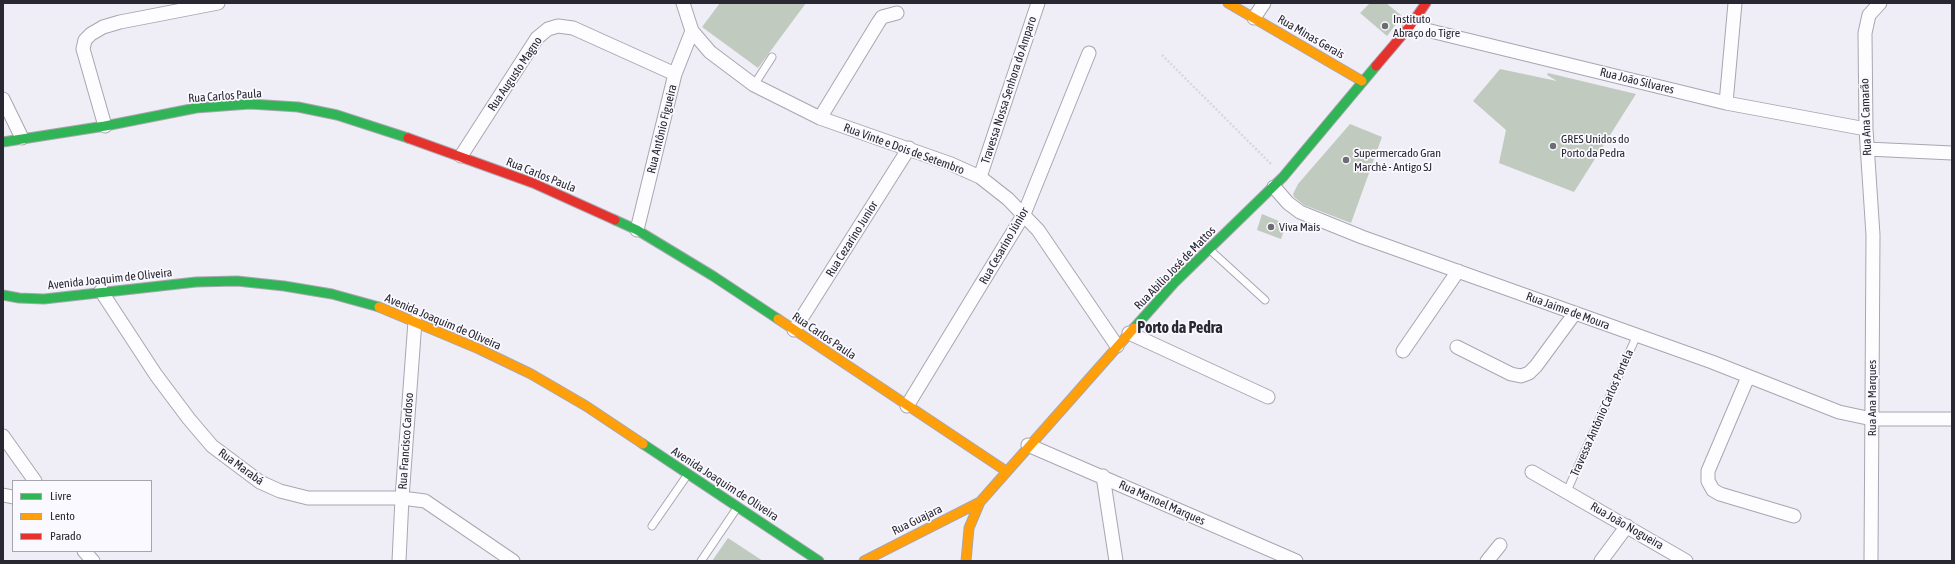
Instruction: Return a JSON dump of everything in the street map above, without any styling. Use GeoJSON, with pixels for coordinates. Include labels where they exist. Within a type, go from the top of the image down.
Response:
{"type":"FeatureCollection","features":[{"type":"Feature","properties":{"kind":"street"},"geometry":{"type":"LineString","coordinates":[[105,126],[83,50],[85,40],[90,34],[103,27],[120,22],[218,3]]}},
{"type":"Feature","properties":{"kind":"street","name":"Rua Vinte e Dois de Setembro"},"geometry":{"type":"LineString","coordinates":[[683,3],[692,31],[710,52],[754,85],[820,118],[909,148],[980,177],[1008,199],[1038,230],[1117,346]]}},
{"type":"Feature","properties":{"kind":"street","name":"Travessa Nossa Senhora do Amparo"},"geometry":{"type":"LineString","coordinates":[[980,177],[1038,3]]}},
{"type":"Feature","properties":{"kind":"street","name":"Rua Minas Gerais"},"geometry":{"type":"LineString","coordinates":[[1228,3],[1362,81]]}},
{"type":"Feature","properties":{"kind":"street"},"geometry":{"type":"LineString","coordinates":[[1254,18],[1264,3]]}},
{"type":"Feature","properties":{"kind":"street","name":"Rua Abilio José de Mattos"},"geometry":{"type":"LineString","coordinates":[[966,561],[969,528],[980,502],[1028,445],[1174,283],[1283,177],[1362,81],[1410,26],[1426,3]]}},
{"type":"Feature","properties":{"kind":"street"},"geometry":{"type":"LineString","coordinates":[[1726,103],[1735,3]]}},
{"type":"Feature","properties":{"kind":"street","name":"Rua Ana Camarão"},"geometry":{"type":"LineString","coordinates":[[1873,235],[1866,129],[1865,33],[1869,15],[1880,3]]}},
{"type":"Feature","properties":{"kind":"street"},"geometry":{"type":"LineString","coordinates":[[820,118],[882,17],[897,13]]}},
{"type":"Feature","properties":{"kind":"street","name":"Rua Augusto Magno"},"geometry":{"type":"LineString","coordinates":[[461,156],[537,38],[548,29],[558,26],[574,28],[675,74]]}},
{"type":"Feature","properties":{"kind":"street","name":"Rua João Silvares"},"geometry":{"type":"LineString","coordinates":[[1410,26],[1726,103],[1866,129]]}},
{"type":"Feature","properties":{"kind":"street","name":"Rua Antônio Figueira"},"geometry":{"type":"LineString","coordinates":[[637,230],[675,74],[692,31]]}},
{"type":"Feature","properties":{"kind":"street","name":"Rua Cesarino Júnior"},"geometry":{"type":"LineString","coordinates":[[907,406],[1024,214],[1089,53]]}},
{"type":"Feature","properties":{"kind":"street"},"geometry":{"type":"LineString","coordinates":[[3,99],[22,138]]}},
{"type":"Feature","properties":{"kind":"street","name":"Rua Carlos Paula"},"geometry":{"type":"LineString","coordinates":[[3,142],[105,126],[196,108],[250,104],[298,107],[336,115],[380,128],[533,182],[637,230],[714,276],[1006,471]]}},
{"type":"Feature","properties":{"kind":"street","name":"Rua Cezarino Junior"},"geometry":{"type":"LineString","coordinates":[[794,330],[909,148]]}},
{"type":"Feature","properties":{"kind":"street"},"geometry":{"type":"LineString","coordinates":[[1867,149],[1952,153]]}},
{"type":"Feature","properties":{"kind":"street","name":"Rua Jaime de Moura"},"geometry":{"type":"LineString","coordinates":[[1274,187],[1288,203],[1300,212],[1362,237],[1637,335],[1839,412],[1872,419],[1952,419]]}},
{"type":"Feature","properties":{"kind":"street","name":"Rua Ana Marques"},"geometry":{"type":"LineString","coordinates":[[1872,561],[1873,235]]}},
{"type":"Feature","properties":{"kind":"street"},"geometry":{"type":"LineString","coordinates":[[1403,351],[1458,271]]}},
{"type":"Feature","properties":{"kind":"street","name":"Avenida Joaquim de Oliveira"},"geometry":{"type":"LineString","coordinates":[[3,295],[19,298],[44,299],[101,291],[196,282],[237,281],[284,286],[332,294],[370,304],[415,321],[531,374],[586,406],[739,506],[819,561]]}},
{"type":"Feature","properties":{"kind":"street","name":"Rua Marabá"},"geometry":{"type":"LineString","coordinates":[[101,291],[156,374],[189,419],[212,446],[260,482],[280,491],[308,498],[402,498],[425,501],[513,561]]}},
{"type":"Feature","properties":{"kind":"street"},"geometry":{"type":"LineString","coordinates":[[1457,347],[1511,374],[1521,376],[1529,373],[1536,366],[1575,313]]}},
{"type":"Feature","properties":{"kind":"street","name":"Rua Francisco Cardoso"},"geometry":{"type":"LineString","coordinates":[[399,561],[415,321]]}},
{"type":"Feature","properties":{"kind":"street"},"geometry":{"type":"LineString","coordinates":[[1128,333],[1268,397]]}},
{"type":"Feature","properties":{"kind":"street"},"geometry":{"type":"LineString","coordinates":[[1748,377],[1708,471],[1708,481],[1713,490],[1720,494],[1794,516]]}},
{"type":"Feature","properties":{"kind":"street"},"geometry":{"type":"LineString","coordinates":[[3,436],[34,480]]}},
{"type":"Feature","properties":{"kind":"street","name":"Rua Manoel Marques"},"geometry":{"type":"LineString","coordinates":[[1028,445],[1103,476],[1269,555],[1296,561]]}},
{"type":"Feature","properties":{"kind":"street","name":"Rua João Nogueira"},"geometry":{"type":"LineString","coordinates":[[1532,472],[1686,561]]}},
{"type":"Feature","properties":{"kind":"street"},"geometry":{"type":"LineString","coordinates":[[1103,476],[1116,561]]}},
{"type":"Feature","properties":{"kind":"street","name":"Rua Guajara"},"geometry":{"type":"LineString","coordinates":[[864,561],[980,502]]}},
{"type":"Feature","properties":{"kind":"street"},"geometry":{"type":"LineString","coordinates":[[1601,561],[1627,526]]}},
{"type":"Feature","properties":{"kind":"street"},"geometry":{"type":"LineString","coordinates":[[1487,561],[1500,545]]}},
{"type":"Feature","properties":{"kind":"street"},"geometry":{"type":"LineString","coordinates":[[85,552],[93,561]]}},
{"type":"Feature","properties":{"kind":"lane"},"geometry":{"type":"LineString","coordinates":[[754,85],[772,57]]}},
{"type":"Feature","properties":{"kind":"lane"},"geometry":{"type":"LineString","coordinates":[[1209,249],[1265,300]]}},
{"type":"Feature","properties":{"kind":"lane","name":"Travessa Antônio Carlos Portela"},"geometry":{"type":"LineString","coordinates":[[1567,492],[1637,335]]}},
{"type":"Feature","properties":{"kind":"lane"},"geometry":{"type":"LineString","coordinates":[[652,526],[688,474]]}},
{"type":"Feature","properties":{"kind":"lane"},"geometry":{"type":"LineString","coordinates":[[701,561],[739,506]]}},
{"type":"Feature","properties":{"kind":"path"},"geometry":{"type":"LineString","coordinates":[[1162,55],[1283,177]]}},
{"type":"Feature","properties":{"kind":"building"},"geometry":{"type":"Polygon","coordinates":[[[720,3],[806,3],[758,68],[702,27],[720,3]]]}},
{"type":"Feature","properties":{"kind":"building","name":"Instituto Abraço do Tigre"},"geometry":{"type":"Polygon","coordinates":[[[1370,3],[1386,3],[1402,16],[1387,36],[1360,13],[1370,3]]]}},
{"type":"Feature","properties":{"kind":"building","name":"GRES Unidos do Porto da Pedra"},"geometry":{"type":"Polygon","coordinates":[[[1500,69],[1557,81],[1547,75],[1548,73],[1636,94],[1574,192],[1499,163],[1506,130],[1473,101],[1500,69]]]}},
{"type":"Feature","properties":{"kind":"building","name":"Supermercado Gran Marchè - Antigo SJ"},"geometry":{"type":"Polygon","coordinates":[[[1350,124],[1382,137],[1351,223],[1304,205],[1294,197],[1293,194],[1298,184],[1350,124]]]}},
{"type":"Feature","properties":{"kind":"building","name":"Viva Mais"},"geometry":{"type":"Polygon","coordinates":[[[1262,214],[1286,224],[1281,239],[1257,230],[1262,214]]]}},
{"type":"Feature","properties":{"kind":"building"},"geometry":{"type":"Polygon","coordinates":[[[728,538],[763,561],[712,561],[728,538]]]}},
{"type":"Feature","properties":{"kind":"traffic: fast"},"geometry":{"type":"LineString","coordinates":[[1134,328],[1174,283],[1283,177],[1376,66]]}},
{"type":"Feature","properties":{"kind":"traffic: fast"},"geometry":{"type":"LineString","coordinates":[[3,142],[105,126],[196,108],[250,104],[298,107],[337,115],[408,138]]}},
{"type":"Feature","properties":{"kind":"traffic: fast"},"geometry":{"type":"LineString","coordinates":[[615,220],[637,230],[713,276],[778,319]]}},
{"type":"Feature","properties":{"kind":"traffic: fast"},"geometry":{"type":"LineString","coordinates":[[3,295],[19,298],[44,299],[196,282],[237,281],[284,286],[332,294],[379,307]]}},
{"type":"Feature","properties":{"kind":"traffic: fast"},"geometry":{"type":"LineString","coordinates":[[643,444],[819,561]]}},
{"type":"Feature","properties":{"kind":"traffic: slow"},"geometry":{"type":"LineString","coordinates":[[1228,3],[1362,81]]}},
{"type":"Feature","properties":{"kind":"traffic: slow"},"geometry":{"type":"LineString","coordinates":[[379,307],[479,349],[531,374],[586,406],[643,444]]}},
{"type":"Feature","properties":{"kind":"traffic: slow"},"geometry":{"type":"LineString","coordinates":[[778,319],[1006,471]]}},
{"type":"Feature","properties":{"kind":"traffic: slow"},"geometry":{"type":"LineString","coordinates":[[966,561],[969,528],[980,502],[1134,328]]}},
{"type":"Feature","properties":{"kind":"traffic: slow"},"geometry":{"type":"LineString","coordinates":[[864,561],[980,502]]}},
{"type":"Feature","properties":{"kind":"traffic: jam"},"geometry":{"type":"LineString","coordinates":[[1376,66],[1410,26],[1426,3]]}},
{"type":"Feature","properties":{"kind":"traffic: jam"},"geometry":{"type":"LineString","coordinates":[[408,138],[533,183],[615,220]]}},
{"type":"Feature","properties":{"kind":"place","name":"Instituto Abraço do Tigre"},"geometry":{"type":"Point","coordinates":[1385,26]}},
{"type":"Feature","properties":{"kind":"place","name":"GRES Unidos do Porto da Pedra"},"geometry":{"type":"Point","coordinates":[1553,146]}},
{"type":"Feature","properties":{"kind":"place","name":"Supermercado Gran Marchè - Antigo SJ"},"geometry":{"type":"Point","coordinates":[1346,160]}},
{"type":"Feature","properties":{"kind":"place","name":"Viva Mais"},"geometry":{"type":"Point","coordinates":[1271,227]}},
{"type":"Feature","properties":{"kind":"district","name":"Porto da Pedra"},"geometry":{"type":"Point","coordinates":[1180,328]}}]}
